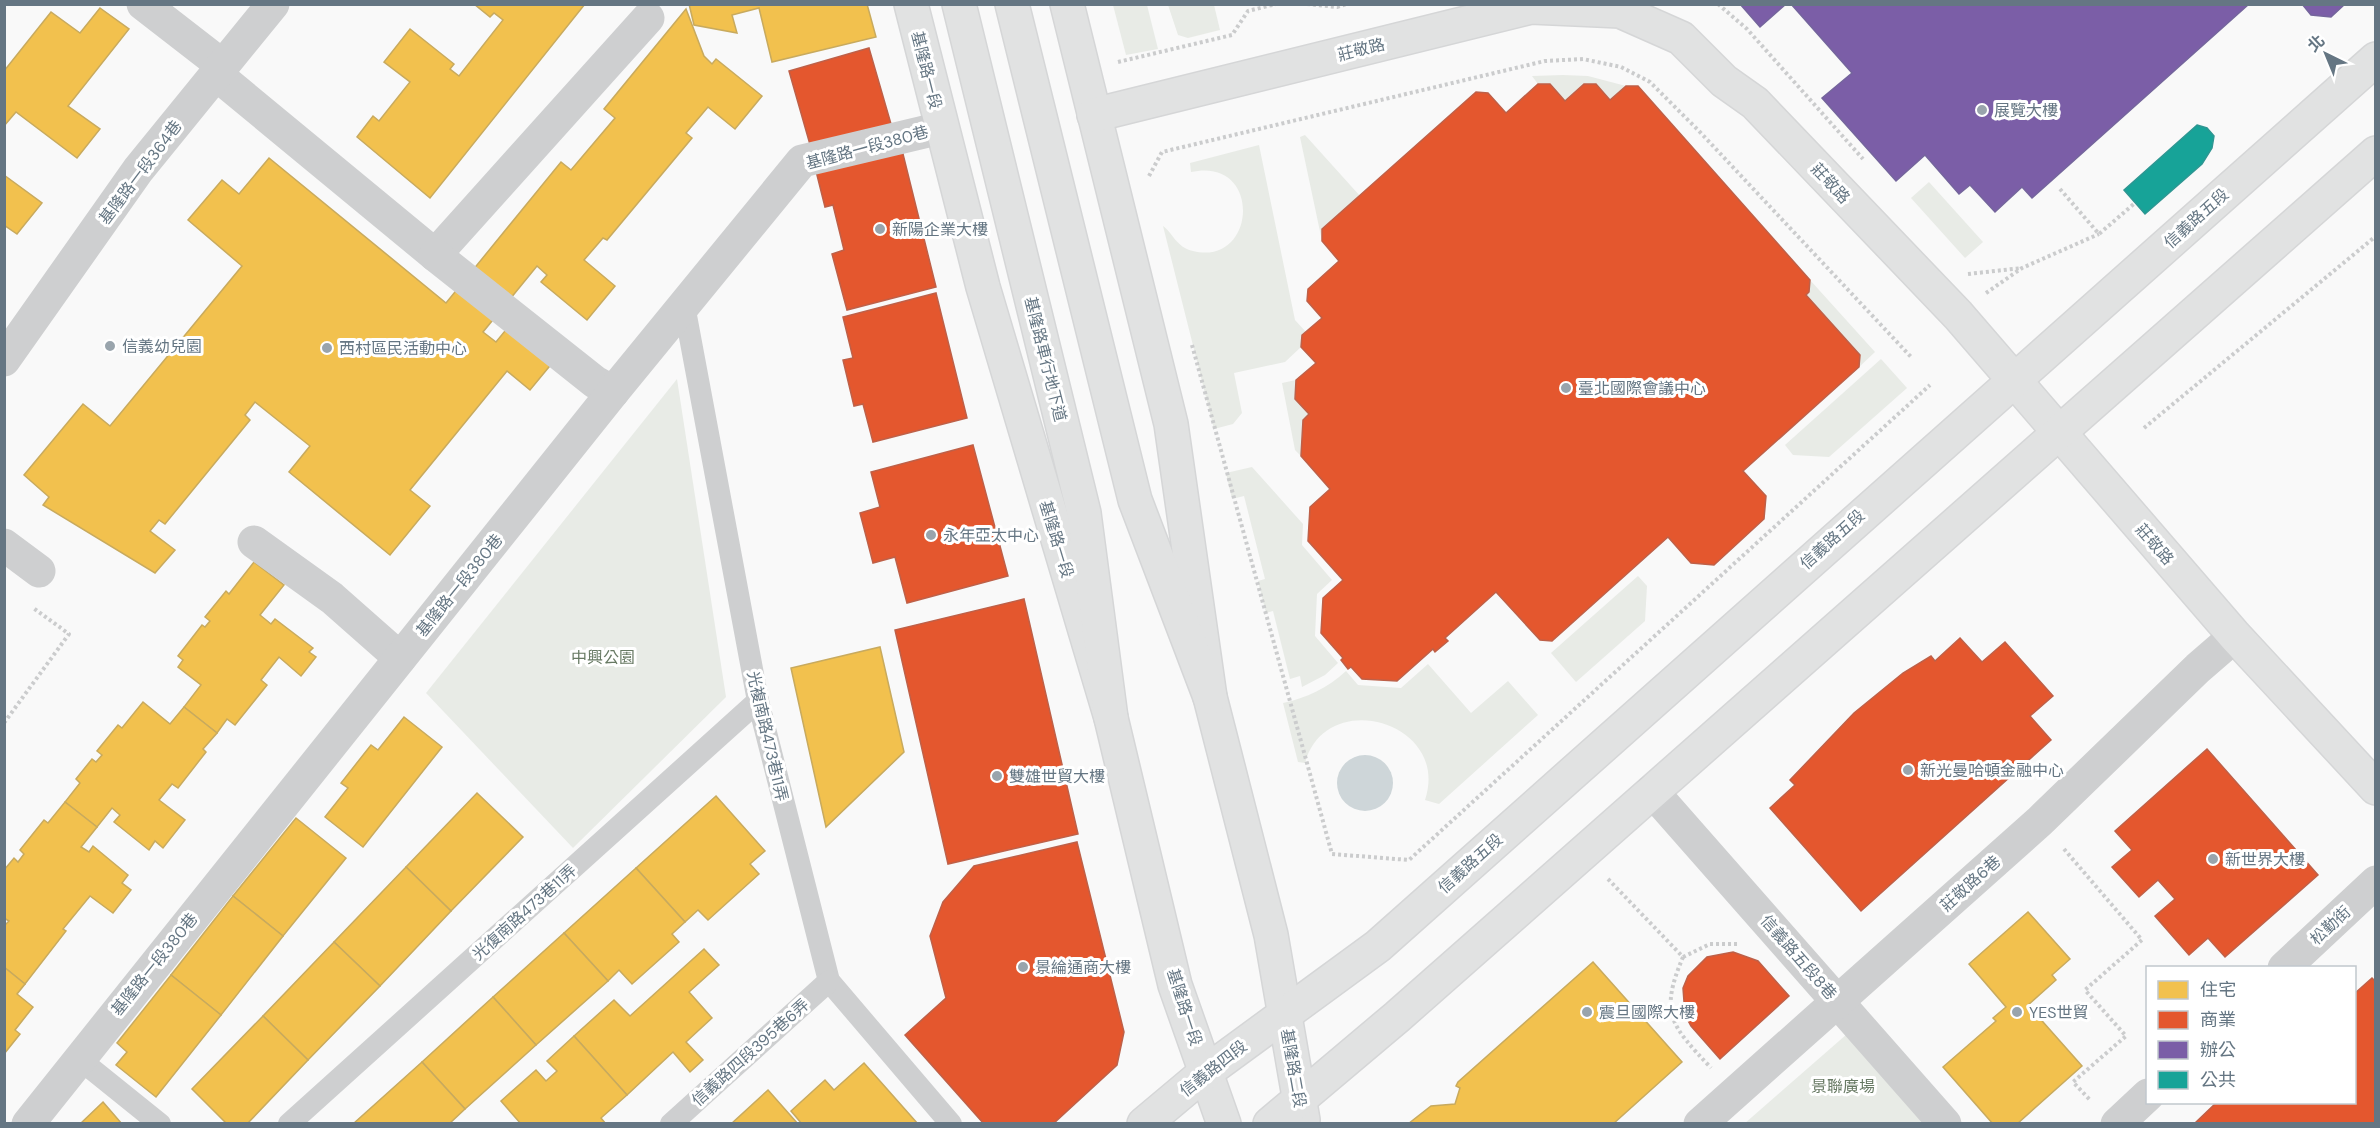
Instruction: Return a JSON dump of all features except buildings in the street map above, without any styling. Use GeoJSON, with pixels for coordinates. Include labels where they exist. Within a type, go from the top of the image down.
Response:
{"type":"FeatureCollection","features":[{"type":"Feature","properties":{"kind":"main road","name":"基隆路一段"},"geometry":{"type":"LineString","coordinates":[[911,4],[983,287],[1111,718],[1175,985],[1206,1072]]}},
{"type":"Feature","properties":{"kind":"main road","name":"基隆路車行地下道"},"geometry":{"type":"LineString","coordinates":[[959,4],[1084,513],[1111,718]]}},
{"type":"Feature","properties":{"kind":"main road"},"geometry":{"type":"LineString","coordinates":[[1012,4],[1135,500],[1210,698],[1271,935],[1284,1013]]}},
{"type":"Feature","properties":{"kind":"main road"},"geometry":{"type":"LineString","coordinates":[[1067,4],[1171,424],[1210,698]]}},
{"type":"Feature","properties":{"kind":"main road","name":"莊敬路"},"geometry":{"type":"LineString","coordinates":[[1094,115],[1531,7],[1620,11],[1681,38],[1724,81],[1755,103],[1958,315],[2015,379],[2096,478],[2235,636],[2376,788]]}},
{"type":"Feature","properties":{"kind":"main road","name":"信義路五段"},"geometry":{"type":"LineString","coordinates":[[1284,1013],[1378,946],[2376,59]]}},
{"type":"Feature","properties":{"kind":"main road"},"geometry":{"type":"LineString","coordinates":[[1270,1124],[1302,1112],[1582,853],[2376,153]]}},
{"type":"Feature","properties":{"kind":"main road","name":"信義路四段"},"geometry":{"type":"LineString","coordinates":[[1144,1124],[1206,1072],[1284,1013]]}},
{"type":"Feature","properties":{"kind":"main road","name":"基隆路二段"},"geometry":{"type":"LineString","coordinates":[[1284,1013],[1302,1112]]}},
{"type":"Feature","properties":{"kind":"main road"},"geometry":{"type":"LineString","coordinates":[[1206,1072],[1224,1124]]}},
{"type":"Feature","properties":{"kind":"street"},"geometry":{"type":"LineString","coordinates":[[142,4],[435,255],[595,382],[613,392]]}},
{"type":"Feature","properties":{"kind":"street","name":"基隆路一段364巷"},"geometry":{"type":"LineString","coordinates":[[10,353],[138,170],[273,4]]}},
{"type":"Feature","properties":{"kind":"street"},"geometry":{"type":"LineString","coordinates":[[435,255],[648,18]]}},
{"type":"Feature","properties":{"kind":"street","name":"基隆路一段380巷"},"geometry":{"type":"LineString","coordinates":[[28,1124],[78,1058],[613,392],[802,161],[942,128]]}},
{"type":"Feature","properties":{"kind":"street"},"geometry":{"type":"LineString","coordinates":[[254,542],[332,598],[400,658]]}},
{"type":"Feature","properties":{"kind":"street"},"geometry":{"type":"LineString","coordinates":[[4,545],[39,571]]}},
{"type":"Feature","properties":{"kind":"street","name":"莊敬路6巷"},"geometry":{"type":"LineString","coordinates":[[1700,1124],[2040,821],[2198,668],[2235,636]]}},
{"type":"Feature","properties":{"kind":"street","name":"信義路五段8巷"},"geometry":{"type":"LineString","coordinates":[[1652,791],[1946,1124]]}},
{"type":"Feature","properties":{"kind":"street","name":"松勤街"},"geometry":{"type":"LineString","coordinates":[[2286,966],[2376,882]]}},
{"type":"Feature","properties":{"kind":"street"},"geometry":{"type":"LineString","coordinates":[[2106,1115],[2146,1096]]}},
{"type":"Feature","properties":{"kind":"lane","name":"光複南路473巷11弄"},"geometry":{"type":"LineString","coordinates":[[684,305],[758,701],[829,981],[951,1124]]}},
{"type":"Feature","properties":{"kind":"lane","name":"光復南路473巷11弄"},"geometry":{"type":"LineString","coordinates":[[289,1124],[758,701]]}},
{"type":"Feature","properties":{"kind":"lane","name":"信義路四段395巷6弄"},"geometry":{"type":"LineString","coordinates":[[671,1124],[829,981]]}},
{"type":"Feature","properties":{"kind":"lane"},"geometry":{"type":"LineString","coordinates":[[78,1058],[160,1124]]}},
{"type":"Feature","properties":{"kind":"lane"},"geometry":{"type":"LineString","coordinates":[[1156,1124],[1206,1072]]}},
{"type":"Feature","properties":{"kind":"path"},"geometry":{"type":"LineString","coordinates":[[1115,63],[1232,35],[1248,11],[1276,4]]}},
{"type":"Feature","properties":{"kind":"path"},"geometry":{"type":"LineString","coordinates":[[1307,4],[1337,7],[1347,4]]}},
{"type":"Feature","properties":{"kind":"path"},"geometry":{"type":"LineString","coordinates":[[1718,4],[1747,29],[1865,162]]}},
{"type":"Feature","properties":{"kind":"path"},"geometry":{"type":"LineString","coordinates":[[1147,180],[1162,152],[1277,124],[1545,61],[1583,59],[1621,67],[1650,82],[1700,131],[1912,358]]}},
{"type":"Feature","properties":{"kind":"path"},"geometry":{"type":"LineString","coordinates":[[2060,189],[2099,234]]}},
{"type":"Feature","properties":{"kind":"path"},"geometry":{"type":"LineString","coordinates":[[1990,290],[2022,268],[2099,234],[2134,203]]}},
{"type":"Feature","properties":{"kind":"path"},"geometry":{"type":"LineString","coordinates":[[2144,428],[2376,236]]}},
{"type":"Feature","properties":{"kind":"path"},"geometry":{"type":"LineString","coordinates":[[1964,275],[2022,268]]}},
{"type":"Feature","properties":{"kind":"path"},"geometry":{"type":"LineString","coordinates":[[1191,340],[1332,854],[1409,860],[1930,385]]}},
{"type":"Feature","properties":{"kind":"path"},"geometry":{"type":"LineString","coordinates":[[4,723],[69,634],[23,601]]}},
{"type":"Feature","properties":{"kind":"path"},"geometry":{"type":"LineString","coordinates":[[2040,821],[2142,940],[2085,990],[2126,1036],[2073,1082],[2106,1115]]}},
{"type":"Feature","properties":{"kind":"path"},"geometry":{"type":"LineString","coordinates":[[1582,853],[1683,957],[1672,982],[1669,1008],[1678,1033],[1734,1093]]}},
{"type":"Feature","properties":{"kind":"green space"},"geometry":{"type":"Polygon","coordinates":[[[1113,5],[1147,5],[1158,49],[1126,55],[1113,5]]]}},
{"type":"Feature","properties":{"kind":"green space"},"geometry":{"type":"Polygon","coordinates":[[[1168,5],[1214,5],[1220,30],[1188,38],[1178,35],[1168,5]]]}},
{"type":"Feature","properties":{"kind":"green space"},"geometry":{"type":"Polygon","coordinates":[[[1532,76],[1588,76],[1626,86],[1610,100],[1596,84],[1584,84],[1565,101],[1550,84],[1538,84],[1532,76]]]}},
{"type":"Feature","properties":{"kind":"green space"},"geometry":{"type":"Polygon","coordinates":[[[1305,135],[1360,196],[1322,229],[1322,241],[1300,137],[1305,135]]]}},
{"type":"Feature","properties":{"kind":"green space"},"geometry":{"type":"Polygon","coordinates":[[[1259,145],[1295,320],[1306,332],[1302,335],[1301,347],[1285,362],[1234,373],[1242,413],[1233,424],[1214,429],[1163,226],[1183,247],[1193,251],[1214,252],[1230,243],[1239,229],[1243,212],[1240,194],[1231,180],[1214,171],[1191,172],[1190,163],[1259,145]]]}},
{"type":"Feature","properties":{"kind":"green space"},"geometry":{"type":"Polygon","coordinates":[[[1929,182],[1983,242],[1965,258],[1911,198],[1929,182]]]}},
{"type":"Feature","properties":{"kind":"green space"},"geometry":{"type":"Polygon","coordinates":[[[1810,280],[1875,352],[1859,367],[1860,355],[1806,295],[1809,292],[1810,280]]]}},
{"type":"Feature","properties":{"kind":"green space"},"geometry":{"type":"Polygon","coordinates":[[[1881,359],[1907,388],[1829,457],[1793,455],[1785,445],[1881,359]]]}},
{"type":"Feature","properties":{"kind":"green space","name":"中興公園"},"geometry":{"type":"Polygon","coordinates":[[[677,379],[726,697],[573,848],[426,693],[677,379]]]}},
{"type":"Feature","properties":{"kind":"green space"},"geometry":{"type":"Polygon","coordinates":[[[1296,380],[1295,399],[1309,414],[1303,420],[1301,456],[1295,450],[1282,383],[1296,380]]]}},
{"type":"Feature","properties":{"kind":"green space"},"geometry":{"type":"Polygon","coordinates":[[[1252,467],[1303,524],[1302,545],[1332,580],[1317,594],[1315,636],[1338,663],[1325,675],[1302,687],[1300,676],[1290,679],[1273,611],[1266,613],[1258,581],[1265,579],[1244,496],[1232,499],[1226,473],[1252,467]]]}},
{"type":"Feature","properties":{"kind":"green space"},"geometry":{"type":"Polygon","coordinates":[[[1638,576],[1647,586],[1645,621],[1576,682],[1551,653],[1638,576]]]}},
{"type":"Feature","properties":{"kind":"green space"},"geometry":{"type":"Polygon","coordinates":[[[1428,664],[1471,713],[1508,681],[1538,715],[1439,804],[1425,800],[1428,773],[1420,750],[1404,734],[1383,723],[1359,720],[1336,725],[1317,739],[1305,763],[1298,762],[1283,703],[1316,692],[1346,671],[1358,685],[1401,688],[1428,664]]]}},
{"type":"Feature","properties":{"kind":"green space","name":"景聯廣場"},"geometry":{"type":"Polygon","coordinates":[[[1847,1034],[1926,1124],[1744,1124],[1847,1034]]]}},
{"type":"Feature","properties":{"kind":"shaded area"},"geometry":{"type":"Polygon","coordinates":[[[1365,755],[1376,757],[1385,763],[1391,772],[1393,783],[1391,794],[1385,803],[1376,809],[1365,811],[1354,809],[1345,803],[1339,794],[1337,783],[1339,772],[1345,763],[1354,757],[1365,755]]]}},
{"type":"Feature","properties":{"kind":"place","name":"展覽大樓"},"geometry":{"type":"Point","coordinates":[1982,110]}},
{"type":"Feature","properties":{"kind":"place","name":"新陽企業大樓"},"geometry":{"type":"Point","coordinates":[880,229]}},
{"type":"Feature","properties":{"kind":"place","name":"信義幼兒園"},"geometry":{"type":"Point","coordinates":[110,346]}},
{"type":"Feature","properties":{"kind":"place","name":"西村區民活動中心"},"geometry":{"type":"Point","coordinates":[327,348]}},
{"type":"Feature","properties":{"kind":"place","name":"臺北國際會議中心"},"geometry":{"type":"Point","coordinates":[1566,388]}},
{"type":"Feature","properties":{"kind":"place","name":"永年亞太中心"},"geometry":{"type":"Point","coordinates":[931,535]}},
{"type":"Feature","properties":{"kind":"place","name":"新光曼哈頓金融中心"},"geometry":{"type":"Point","coordinates":[1908,770]}},
{"type":"Feature","properties":{"kind":"place","name":"雙雄世貿大樓"},"geometry":{"type":"Point","coordinates":[997,776]}},
{"type":"Feature","properties":{"kind":"place","name":"新世界大樓"},"geometry":{"type":"Point","coordinates":[2213,859]}},
{"type":"Feature","properties":{"kind":"place","name":"景綸通商大樓"},"geometry":{"type":"Point","coordinates":[1023,967]}},
{"type":"Feature","properties":{"kind":"place","name":"震旦國際大樓"},"geometry":{"type":"Point","coordinates":[1587,1012]}},
{"type":"Feature","properties":{"kind":"place","name":"YES世貿"},"geometry":{"type":"Point","coordinates":[2017,1012]}}]}
